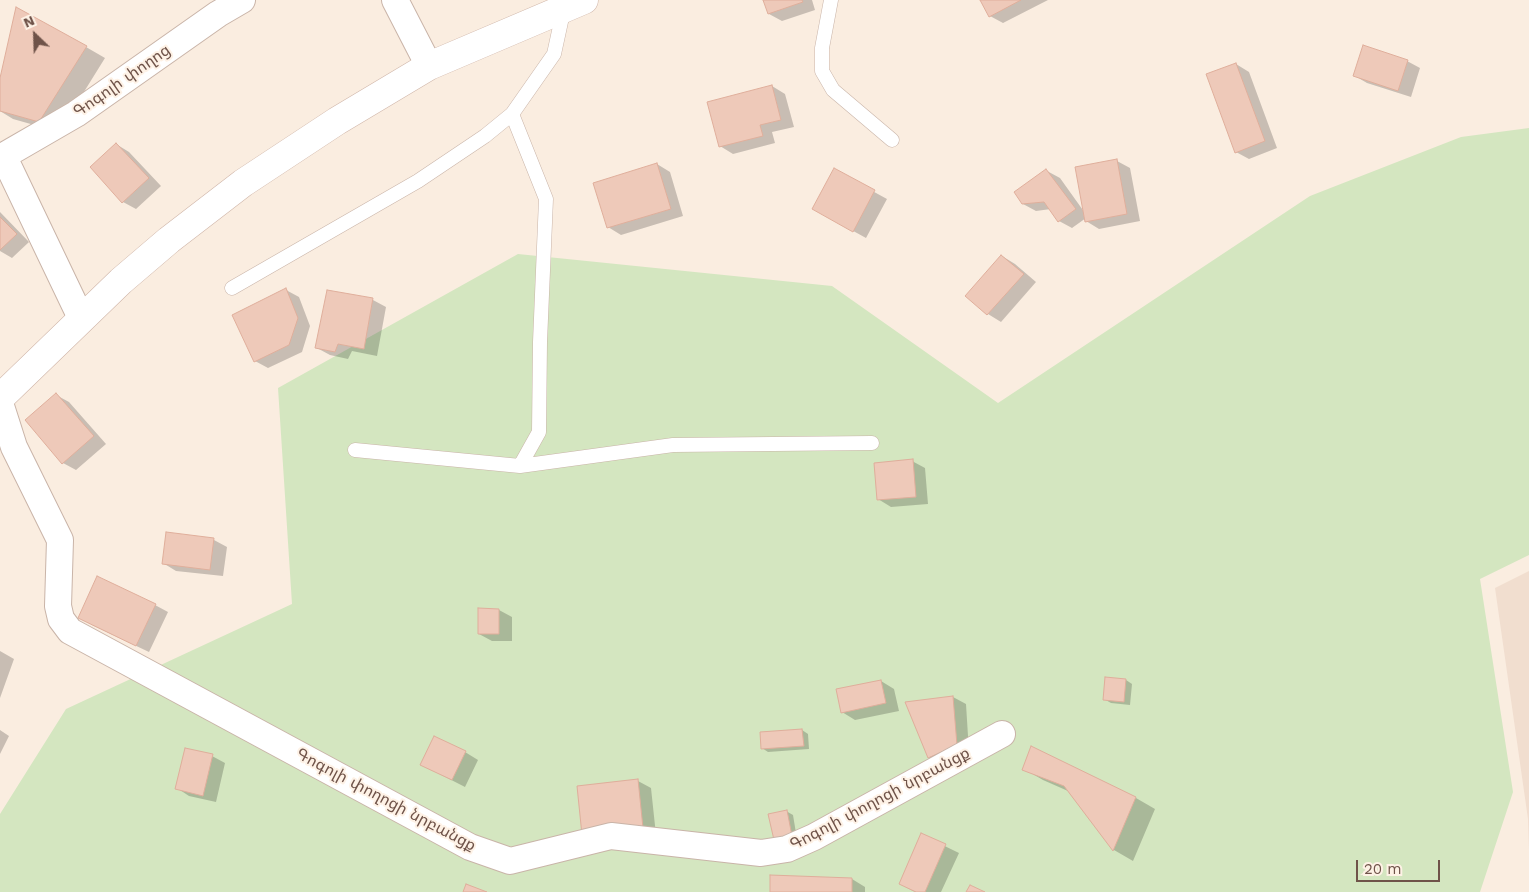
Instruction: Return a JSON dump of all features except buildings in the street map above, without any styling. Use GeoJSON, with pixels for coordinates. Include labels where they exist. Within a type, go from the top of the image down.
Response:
{"type":"FeatureCollection","features":[{"type":"Feature","properties":{"kind":"street","name":"Գոգոլի փողոց"},"geometry":{"type":"LineString","coordinates":[[2,158],[76,114],[218,14],[242,0]]}},
{"type":"Feature","properties":{"kind":"street"},"geometry":{"type":"LineString","coordinates":[[395,0],[429,66]]}},
{"type":"Feature","properties":{"kind":"street"},"geometry":{"type":"LineString","coordinates":[[0,398],[81,318],[169,240],[243,183],[337,121],[429,66],[574,4]]}},
{"type":"Feature","properties":{"kind":"street"},"geometry":{"type":"LineString","coordinates":[[2,158],[81,318]]}},
{"type":"Feature","properties":{"kind":"street","name":"Գոգոլի փողոցի նրբանցք"},"geometry":{"type":"LineString","coordinates":[[0,403],[14,447],[60,540],[58,606],[61,620],[70,631],[470,847],[510,861],[611,836],[761,852],[787,849],[814,837],[1002,734]]}},
{"type":"Feature","properties":{"kind":"lane"},"geometry":{"type":"LineString","coordinates":[[831,0],[822,48],[822,71],[833,90],[892,140]]}},
{"type":"Feature","properties":{"kind":"lane"},"geometry":{"type":"LineString","coordinates":[[232,288],[418,180],[485,136],[512,114],[554,54],[574,4]]}},
{"type":"Feature","properties":{"kind":"lane"},"geometry":{"type":"LineString","coordinates":[[512,114],[546,199],[540,342],[539,432],[520,466]]}},
{"type":"Feature","properties":{"kind":"lane"},"geometry":{"type":"LineString","coordinates":[[355,450],[520,466],[674,445],[872,443]]}},
{"type":"Feature","properties":{"kind":"shaded area"},"geometry":{"type":"Polygon","coordinates":[[[1529,571],[1529,850],[1528,819],[1495,588],[1529,571]]]}},
{"type":"Feature","properties":{"kind":"green space"},"geometry":{"type":"Polygon","coordinates":[[[1529,128],[1529,555],[1480,579],[1513,792],[1480,892],[0,892],[0,814],[66,709],[292,604],[278,388],[518,254],[832,286],[998,403],[1310,196],[1461,137],[1529,128]]]}}]}
